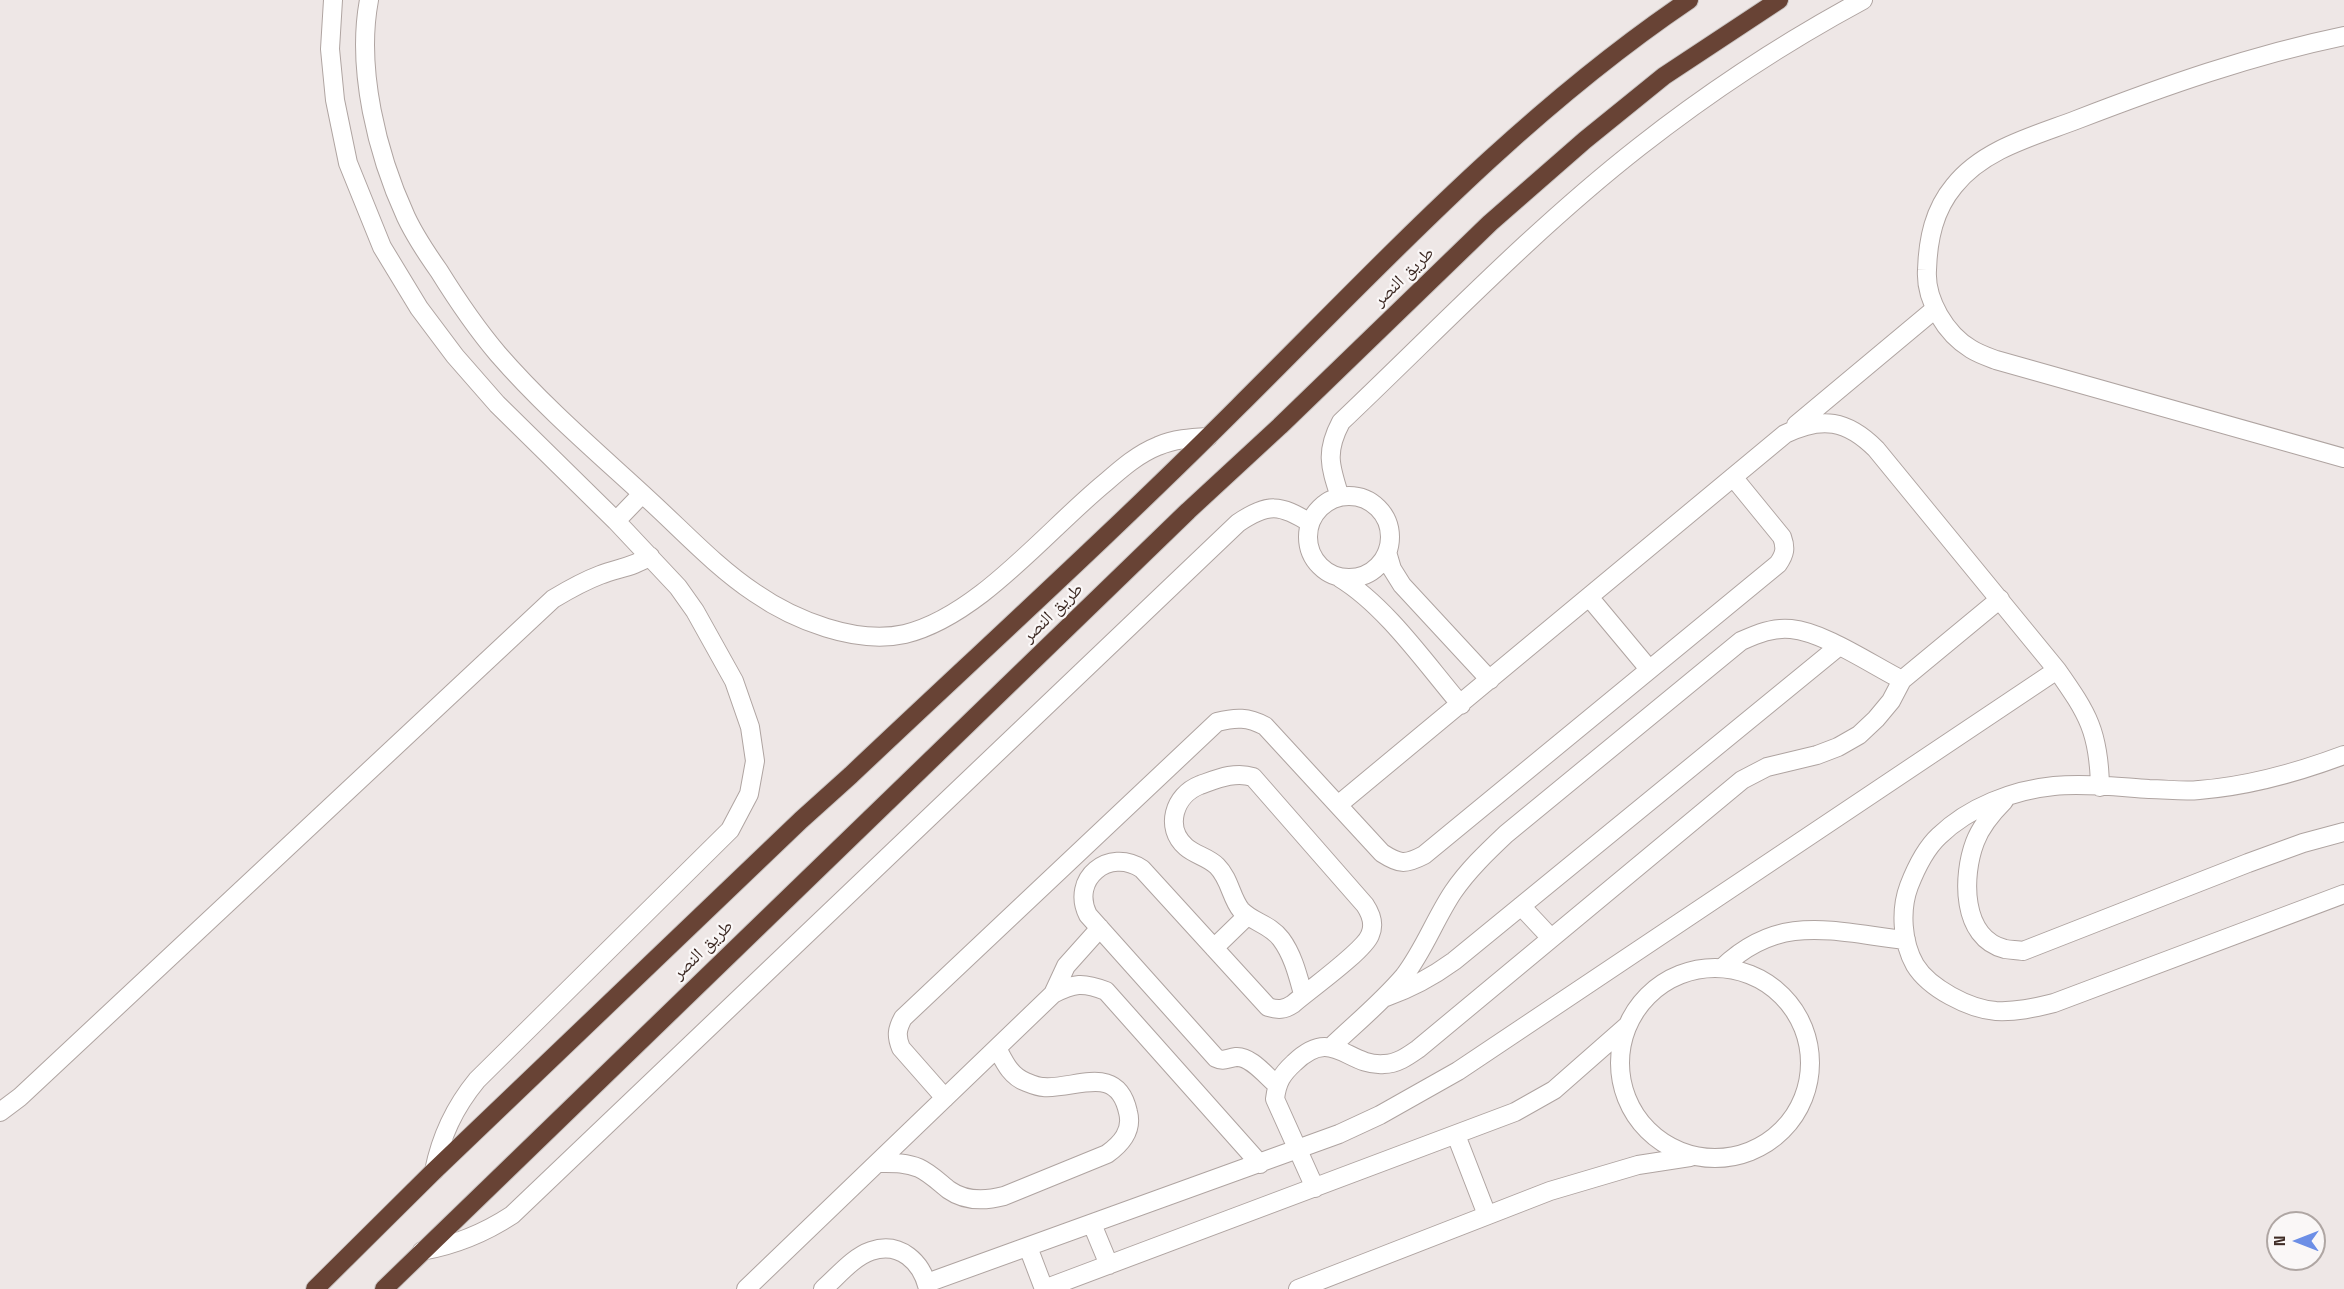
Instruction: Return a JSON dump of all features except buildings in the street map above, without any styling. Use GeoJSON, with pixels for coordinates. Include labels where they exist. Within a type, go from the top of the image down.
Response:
{"type":"FeatureCollection","features":[{"type":"Feature","properties":{"kind":"highway","name":"طريق النصر"},"geometry":{"type":"LineString","coordinates":[[315,1289],[434,1171],[801,820],[1208,437],[1454,191],[1556,101],[1643,31],[1689,0]]}},
{"type":"Feature","properties":{"kind":"highway","name":"طريق النصر"},"geometry":{"type":"LineString","coordinates":[[384,1289],[1188,511],[1280,426],[1490,223],[1585,140],[1664,76],[1779,0]]}},
{"type":"Feature","properties":{"kind":"street"},"geometry":{"type":"LineString","coordinates":[[333,0],[330,49],[334,100],[348,164],[382,247],[419,308],[455,356],[497,404],[616,521],[678,587],[695,611],[734,681],[750,727],[755,761],[749,794],[730,830],[477,1080],[464,1096],[449,1122],[438,1151],[434,1171]]}},
{"type":"Feature","properties":{"kind":"street"},"geometry":{"type":"LineString","coordinates":[[369,0],[365,70],[376,131],[391,180],[416,235],[466,314],[499,355],[536,394],[642,494],[754,593],[783,609],[831,629],[864,637],[904,634],[947,619],[994,584],[1081,502],[1142,454],[1174,441],[1208,437]]}},
{"type":"Feature","properties":{"kind":"street"},"geometry":{"type":"LineString","coordinates":[[1340,497],[1329,457],[1332,439],[1341,422],[1552,220],[1638,147],[1729,81],[1824,21],[1863,0]]}},
{"type":"Feature","properties":{"kind":"street"},"geometry":{"type":"LineString","coordinates":[[2344,36],[2235,63],[2161,87],[2008,147],[1978,162],[1954,185],[1936,213],[1928,246],[1926,278],[1935,309],[1950,332],[1971,349],[1996,360],[2344,458]]}},
{"type":"Feature","properties":{"kind":"street"},"geometry":{"type":"LineString","coordinates":[[1338,805],[1935,309]]}},
{"type":"Feature","properties":{"kind":"street"},"geometry":{"type":"LineString","coordinates":[[1785,434],[1804,425],[1824,422],[1844,425],[1862,435],[1876,449],[2000,599],[2078,699],[2092,726],[2100,756],[2100,786]]}},
{"type":"Feature","properties":{"kind":"street"},"geometry":{"type":"LineString","coordinates":[[945,1098],[901,1048],[897,1038],[898,1028],[903,1018],[1217,722],[1233,717],[1250,719],[1265,726],[1382,853],[1395,861],[1410,862],[1424,855],[1778,564],[1784,556],[1785,546],[1782,537],[1733,477]]}},
{"type":"Feature","properties":{"kind":"street"},"geometry":{"type":"LineString","coordinates":[[616,521],[642,494]]}},
{"type":"Feature","properties":{"kind":"street"},"geometry":{"type":"LineString","coordinates":[[1461,705],[1359,590],[1327,573],[1313,557],[1307,537],[1310,523],[1317,511],[1327,502],[1340,497],[1354,496],[1368,501],[1379,510],[1387,522],[1390,537],[1388,552],[1392,569],[1402,585],[1490,680]]}},
{"type":"Feature","properties":{"kind":"street"},"geometry":{"type":"LineString","coordinates":[[422,1251],[446,1247],[469,1239],[512,1215],[1238,523],[1255,512],[1275,507],[1293,512],[1310,523]]}},
{"type":"Feature","properties":{"kind":"street"},"geometry":{"type":"LineString","coordinates":[[1340,578],[1355,578],[1369,573],[1380,564],[1388,552]]}},
{"type":"Feature","properties":{"kind":"street"},"geometry":{"type":"LineString","coordinates":[[0,1112],[20,1097],[553,599],[583,582],[629,567],[650,556]]}},
{"type":"Feature","properties":{"kind":"street"},"geometry":{"type":"LineString","coordinates":[[1589,597],[1649,669]]}},
{"type":"Feature","properties":{"kind":"street"},"geometry":{"type":"LineString","coordinates":[[1315,1188],[1275,1099],[1277,1085],[1283,1073],[1302,1054],[1316,1048],[1330,1047],[1366,1062],[1383,1065],[1402,1060],[1742,780],[1767,767],[1838,747],[1858,735],[1891,701],[1902,680],[2000,599]]}},
{"type":"Feature","properties":{"kind":"street"},"geometry":{"type":"LineString","coordinates":[[1330,1047],[1384,997],[1410,968],[1454,892],[1478,861],[1506,834],[1741,641],[1765,631],[1790,629],[1815,635],[1902,680]]}},
{"type":"Feature","properties":{"kind":"street"},"geometry":{"type":"LineString","coordinates":[[1384,997],[1410,989],[1433,977],[1838,647]]}},
{"type":"Feature","properties":{"kind":"street"},"geometry":{"type":"LineString","coordinates":[[823,1289],[870,1251],[888,1248],[906,1253],[920,1266],[927,1286],[1028,1247],[1297,1151],[1380,1115],[1458,1071],[2057,670]]}},
{"type":"Feature","properties":{"kind":"street"},"geometry":{"type":"LineString","coordinates":[[2344,755],[2297,772],[2247,785],[2196,791],[2054,786],[2010,795],[1967,814],[1938,836],[1916,867],[1903,902],[1906,940],[1916,966],[1937,987],[1964,1003],[1974,1006],[1993,1011],[2024,1011],[2054,1003],[2344,894]]}},
{"type":"Feature","properties":{"kind":"street"},"geometry":{"type":"LineString","coordinates":[[1277,1085],[1245,1058],[1237,1057],[1225,1061],[1216,1058],[1088,915],[1083,905],[1082,895],[1085,885],[1091,876],[1106,864],[1119,860],[1131,862],[1142,869],[1268,1007],[1277,1010],[1285,1009],[1365,944],[1373,927],[1371,914],[1365,904],[1253,777],[1242,773],[1203,784],[1185,794],[1178,802],[1174,814],[1174,827],[1179,839],[1188,849],[1203,855],[1227,878],[1239,907],[1247,916],[1259,920],[1280,938],[1288,949],[1303,994]]}},
{"type":"Feature","properties":{"kind":"street"},"geometry":{"type":"LineString","coordinates":[[2010,795],[1989,816],[1975,841],[1968,869],[1967,897],[1974,924],[1986,939],[2004,949],[2013,950],[2023,951],[2042,945],[2248,863],[2344,832]]}},
{"type":"Feature","properties":{"kind":"street"},"geometry":{"type":"LineString","coordinates":[[1521,906],[1551,939]]}},
{"type":"Feature","properties":{"kind":"street"},"geometry":{"type":"LineString","coordinates":[[1214,948],[1247,916]]}},
{"type":"Feature","properties":{"kind":"street"},"geometry":{"type":"LineString","coordinates":[[1053,994],[1066,966],[1100,928]]}},
{"type":"Feature","properties":{"kind":"street"},"geometry":{"type":"LineString","coordinates":[[1722,968],[1753,943],[1789,930],[1906,940]]}},
{"type":"Feature","properties":{"kind":"street"},"geometry":{"type":"LineString","coordinates":[[1722,968],[1754,976],[1781,995],[1792,1007],[1806,1037],[1809,1053],[1807,1086],[1794,1117],[1783,1130],[1757,1149],[1725,1159],[1692,1156],[1676,1151],[1655,1138],[1638,1120],[1629,1106],[1620,1074],[1622,1041],[1628,1025],[1636,1010],[1659,986],[1689,971],[1722,968]]}},
{"type":"Feature","properties":{"kind":"street"},"geometry":{"type":"LineString","coordinates":[[746,1289],[1053,994],[1070,985],[1088,984],[1106,991],[1260,1164]]}},
{"type":"Feature","properties":{"kind":"street"},"geometry":{"type":"LineString","coordinates":[[1028,1247],[1044,1289],[1109,1265],[1515,1112],[1554,1090],[1628,1025]]}},
{"type":"Feature","properties":{"kind":"street"},"geometry":{"type":"LineString","coordinates":[[877,1163],[899,1162],[920,1168],[952,1192],[968,1199],[986,1200],[1004,1196],[1107,1154],[1119,1145],[1127,1132],[1130,1118],[1126,1103],[1117,1091],[1105,1083],[1090,1080],[1043,1088],[1023,1081],[1006,1067],[997,1048]]}},
{"type":"Feature","properties":{"kind":"street"},"geometry":{"type":"LineString","coordinates":[[1456,1135],[1487,1215]]}},
{"type":"Feature","properties":{"kind":"street"},"geometry":{"type":"LineString","coordinates":[[1298,1289],[1487,1215],[1592,1177],[1638,1165],[1692,1156]]}},
{"type":"Feature","properties":{"kind":"street"},"geometry":{"type":"LineString","coordinates":[[1092,1224],[1109,1265]]}}]}
